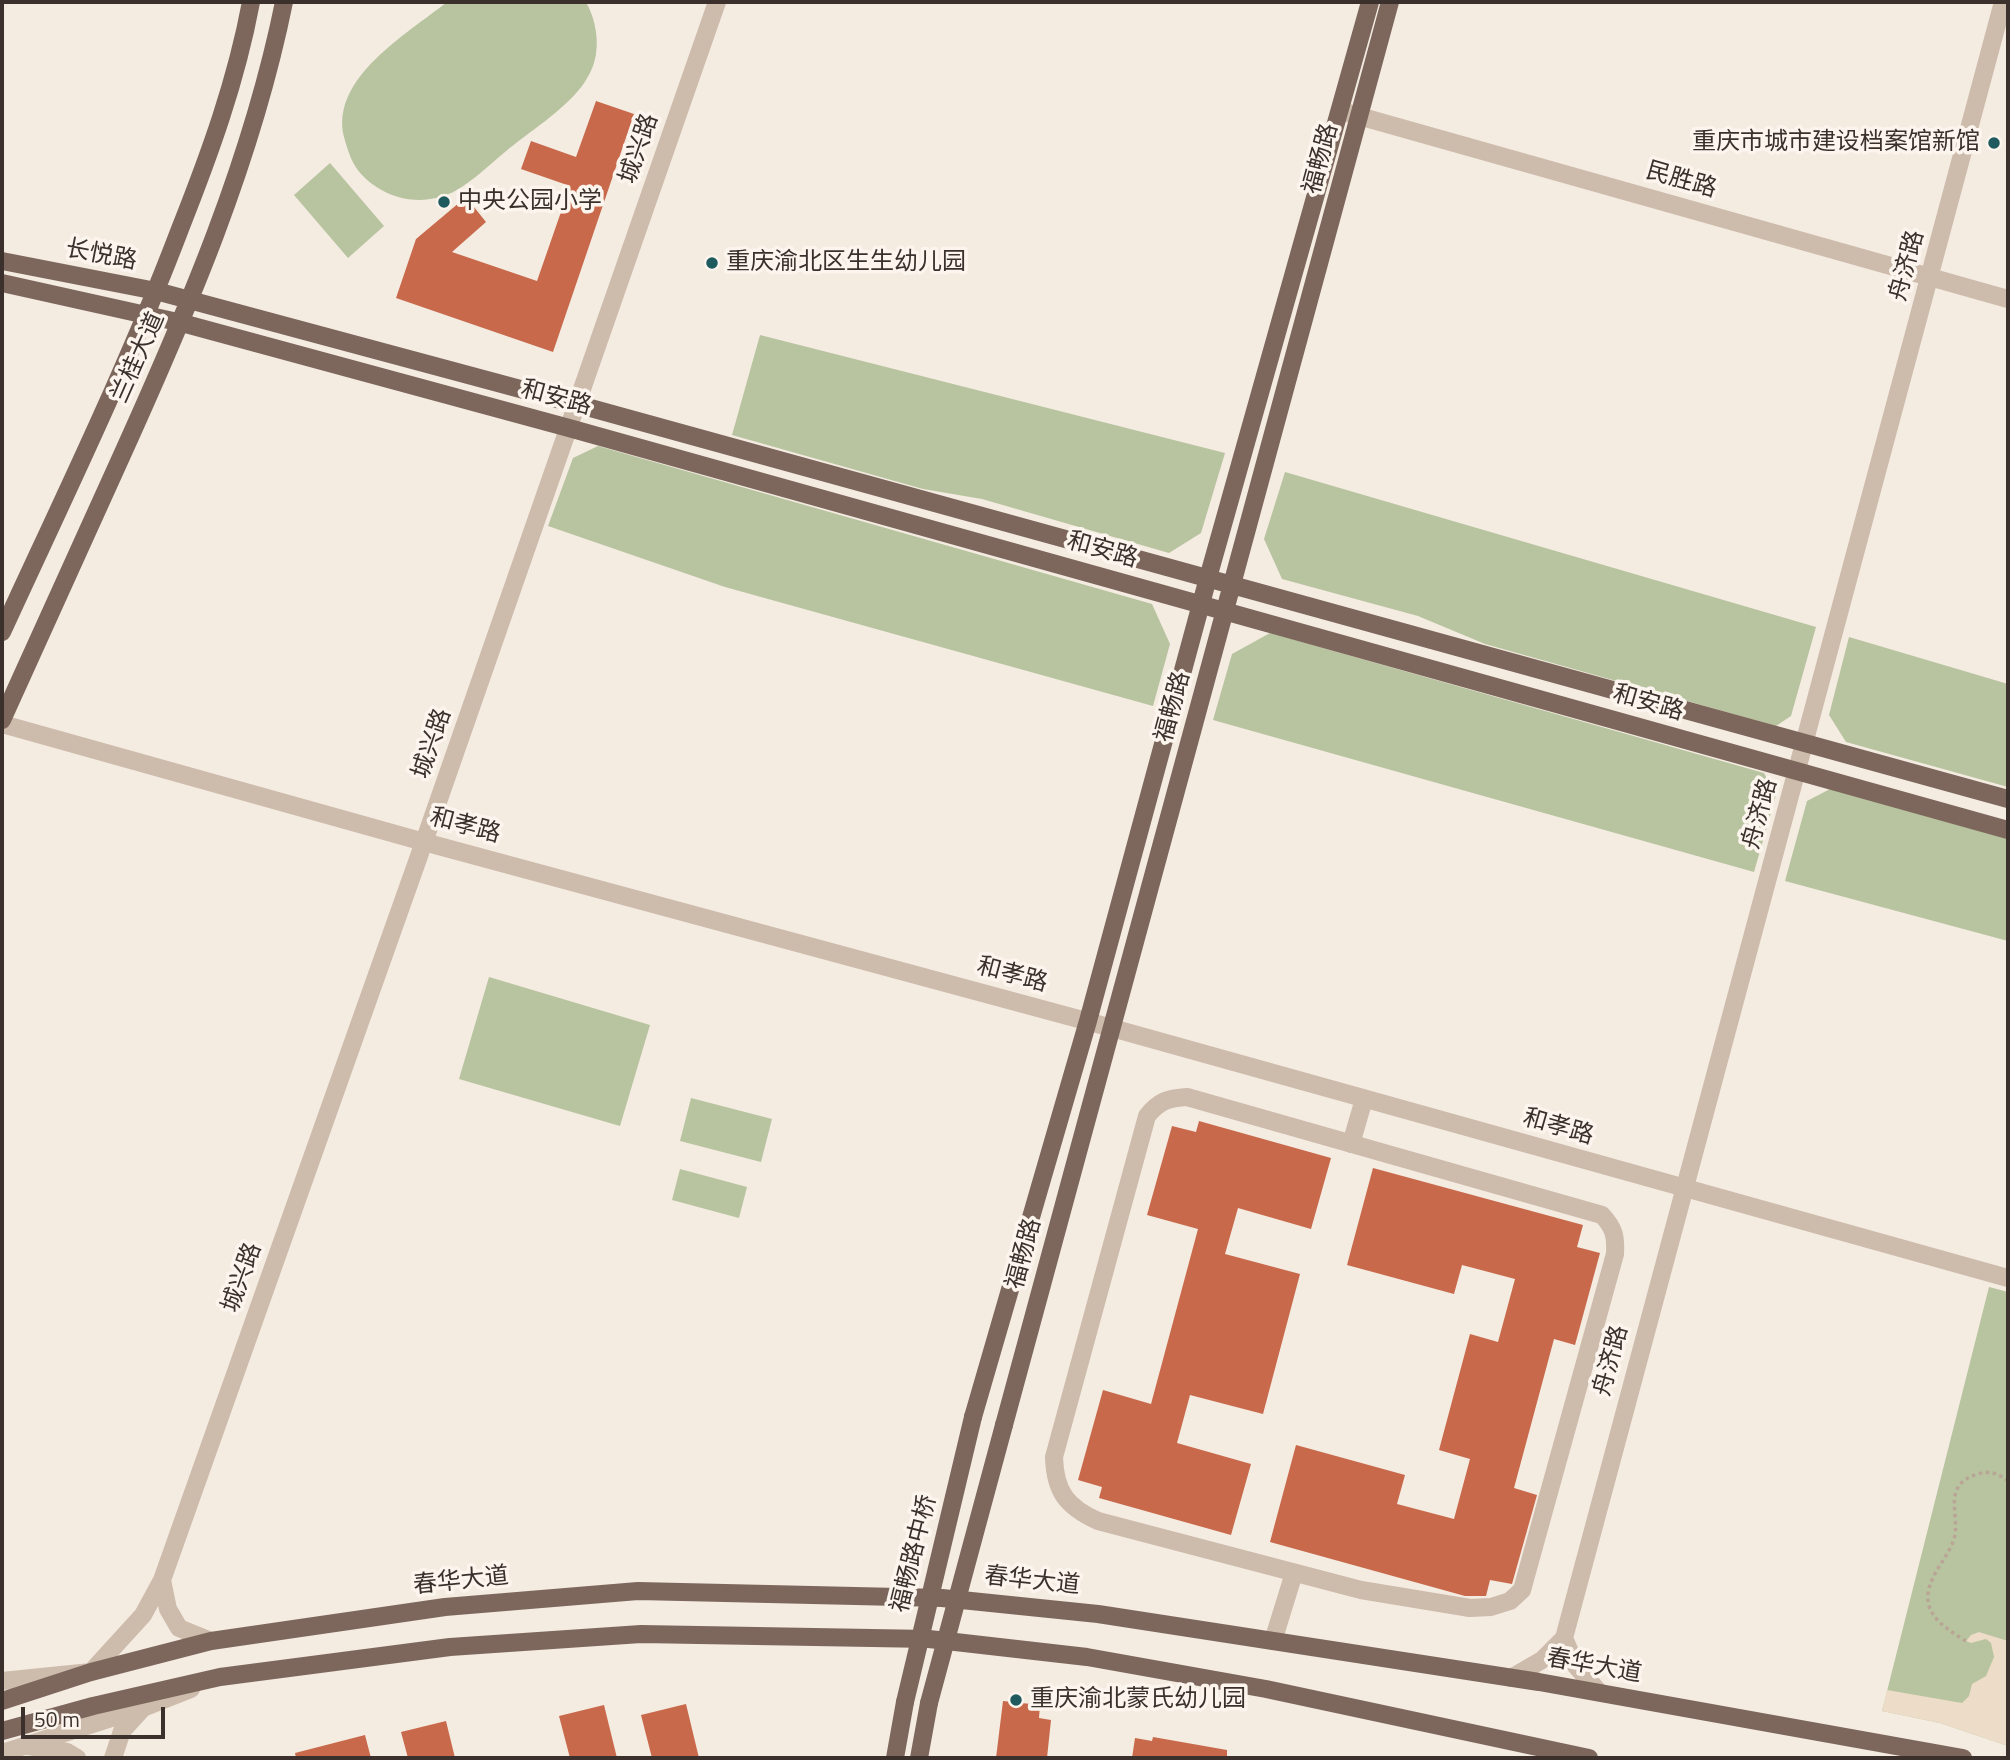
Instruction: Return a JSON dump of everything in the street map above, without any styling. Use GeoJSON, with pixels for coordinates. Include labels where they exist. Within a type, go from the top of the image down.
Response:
{"type":"FeatureCollection","features":[{"type":"Feature","properties":{"kind":"main road","name":"兰桂大道"},"geometry":{"type":"LineString","coordinates":[[2,632],[147,314],[216,138],[241,57],[251,2]]}},
{"type":"Feature","properties":{"kind":"main road","name":"兰桂大道"},"geometry":{"type":"LineString","coordinates":[[2,722],[182,323],[248,143],[272,62],[284,2]]}},
{"type":"Feature","properties":{"kind":"main road","name":"福畅路"},"geometry":{"type":"LineString","coordinates":[[973,1417],[1088,1021],[1208,578],[1370,2]]}},
{"type":"Feature","properties":{"kind":"main road","name":"福畅路"},"geometry":{"type":"LineString","coordinates":[[919,1758],[929,1703],[1390,2]]}},
{"type":"Feature","properties":{"kind":"main road","name":"长悦路"},"geometry":{"type":"LineString","coordinates":[[2,261],[156,291],[190,301]]}},
{"type":"Feature","properties":{"kind":"main road","name":"长悦路"},"geometry":{"type":"LineString","coordinates":[[2,283],[182,323]]}},
{"type":"Feature","properties":{"kind":"main road","name":"和安路"},"geometry":{"type":"LineString","coordinates":[[190,301],[576,404],[2008,799]]}},
{"type":"Feature","properties":{"kind":"main road","name":"和安路"},"geometry":{"type":"LineString","coordinates":[[182,323],[569,428],[2008,830]]}},
{"type":"Feature","properties":{"kind":"main road","name":"福畅路中桥"},"geometry":{"type":"LineString","coordinates":[[895,1758],[905,1702],[973,1417]]}},
{"type":"Feature","properties":{"kind":"main road","name":"春华大道"},"geometry":{"type":"LineString","coordinates":[[2,1701],[91,1672],[211,1641],[444,1607],[638,1591],[942,1598],[1098,1614],[1511,1678],[1963,1758]]}},
{"type":"Feature","properties":{"kind":"main road"},"geometry":{"type":"LineString","coordinates":[[2,1731],[93,1706],[220,1677],[450,1647],[641,1634],[929,1639],[1087,1657],[1266,1689],[1539,1753],[1589,1758]]}},
{"type":"Feature","properties":{"kind":"street","name":"城兴路"},"geometry":{"type":"LineString","coordinates":[[91,1672],[143,1615],[162,1580],[424,842],[717,2]]}},
{"type":"Feature","properties":{"kind":"street","name":"舟济路"},"geometry":{"type":"LineString","coordinates":[[1564,1638],[1682,1189],[1806,745],[2003,2]]}},
{"type":"Feature","properties":{"kind":"street","name":"民胜路"},"geometry":{"type":"LineString","coordinates":[[1341,111],[2008,299]]}},
{"type":"Feature","properties":{"kind":"street","name":"和孝路"},"geometry":{"type":"LineString","coordinates":[[2,722],[424,842],[1088,1021],[2008,1278]]}},
{"type":"Feature","properties":{"kind":"street"},"geometry":{"type":"LineString","coordinates":[[1186,1097],[1351,1144],[1602,1215],[1612,1225],[1616,1237],[1615,1254],[1522,1590],[1510,1601],[1491,1607],[1470,1608],[1360,1590],[1098,1521],[1080,1513],[1067,1501],[1054,1474],[1054,1457],[1147,1116],[1156,1105],[1169,1098],[1186,1097]]}},
{"type":"Feature","properties":{"kind":"street"},"geometry":{"type":"LineString","coordinates":[[1351,1144],[1364,1099]]}},
{"type":"Feature","properties":{"kind":"street"},"geometry":{"type":"LineString","coordinates":[[1273,1641],[1294,1573]]}},
{"type":"Feature","properties":{"kind":"street"},"geometry":{"type":"LineString","coordinates":[[162,1580],[168,1609],[179,1628],[211,1641]]}},
{"type":"Feature","properties":{"kind":"street"},"geometry":{"type":"LineString","coordinates":[[1511,1678],[1542,1660],[1564,1638],[1576,1666],[1599,1692]]}},
{"type":"Feature","properties":{"kind":"street","name":"春华大道"},"geometry":{"type":"LineString","coordinates":[[2,1681],[91,1672]]}},
{"type":"Feature","properties":{"kind":"street"},"geometry":{"type":"LineString","coordinates":[[2,1753],[143,1708],[220,1677]]}},
{"type":"Feature","properties":{"kind":"street"},"geometry":{"type":"LineString","coordinates":[[113,1758],[122,1731],[143,1708]]}},
{"type":"Feature","properties":{"kind":"street"},"geometry":{"type":"LineString","coordinates":[[25,1746],[67,1752],[76,1758]]}},
{"type":"Feature","properties":{"kind":"path"},"geometry":{"type":"LineString","coordinates":[[1966,1641],[1939,1624],[1930,1606],[1929,1588],[1953,1543],[1956,1526],[1954,1497],[1959,1486],[1976,1474],[1987,1472],[1999,1474],[2008,1481]]}},
{"type":"Feature","properties":{"kind":"green space"},"geometry":{"type":"Polygon","coordinates":[[[447,2],[586,2],[596,32],[596,55],[589,75],[574,95],[468,183],[436,198],[402,198],[376,187],[359,171],[344,137],[343,116],[349,96],[375,59],[447,2]]]}},
{"type":"Feature","properties":{"kind":"green space"},"geometry":{"type":"Polygon","coordinates":[[[330,163],[384,226],[348,258],[294,195],[330,163]]]}},
{"type":"Feature","properties":{"kind":"green space"},"geometry":{"type":"Polygon","coordinates":[[[760,335],[1225,453],[1201,533],[1169,553],[982,499],[923,489],[732,435],[760,335]]]}},
{"type":"Feature","properties":{"kind":"green space"},"geometry":{"type":"Polygon","coordinates":[[[598,446],[1152,604],[1170,644],[1153,706],[725,587],[548,526],[573,458],[598,446]]]}},
{"type":"Feature","properties":{"kind":"green space"},"geometry":{"type":"Polygon","coordinates":[[[1285,472],[1816,627],[1791,716],[1776,726],[1485,644],[1418,616],[1282,579],[1264,539],[1285,472]]]}},
{"type":"Feature","properties":{"kind":"green space"},"geometry":{"type":"Polygon","coordinates":[[[1270,633],[1764,773],[1776,795],[1754,872],[1213,720],[1232,654],[1270,633]]]}},
{"type":"Feature","properties":{"kind":"green space"},"geometry":{"type":"Polygon","coordinates":[[[1849,637],[2008,684],[2008,787],[1846,742],[1829,715],[1849,637]]]}},
{"type":"Feature","properties":{"kind":"green space"},"geometry":{"type":"Polygon","coordinates":[[[1830,789],[2008,839],[2008,941],[1785,881],[1807,801],[1830,789]]]}},
{"type":"Feature","properties":{"kind":"green space"},"geometry":{"type":"Polygon","coordinates":[[[489,977],[650,1025],[620,1126],[459,1079],[489,977]]]}},
{"type":"Feature","properties":{"kind":"green space"},"geometry":{"type":"Polygon","coordinates":[[[691,1098],[772,1119],[761,1162],[680,1141],[691,1098]]]}},
{"type":"Feature","properties":{"kind":"green space"},"geometry":{"type":"Polygon","coordinates":[[[680,1169],[747,1187],[739,1218],[672,1200],[680,1169]]]}},
{"type":"Feature","properties":{"kind":"green space"},"geometry":{"type":"Polygon","coordinates":[[[1989,1287],[2008,1292],[2008,1746],[1940,1723],[1882,1711],[1989,1287]]]}},
{"type":"Feature","properties":{"kind":"shaded area"},"geometry":{"type":"Polygon","coordinates":[[[1979,1632],[2008,1641],[2008,1746],[1940,1723],[1882,1711],[1887,1690],[1962,1703],[1969,1696],[1972,1684],[1986,1676],[1994,1657],[1991,1643],[1986,1639],[1971,1643],[1966,1641],[1979,1632]]]}},
{"type":"Feature","properties":{"kind":"building"},"geometry":{"type":"Polygon","coordinates":[[[596,101],[634,114],[553,352],[396,298],[416,239],[466,197],[486,222],[452,252],[537,281],[570,186],[521,169],[531,141],[576,157],[596,101]]]}},
{"type":"Feature","properties":{"kind":"building"},"geometry":{"type":"Polygon","coordinates":[[[1199,1121],[1331,1158],[1311,1229],[1238,1208],[1225,1254],[1300,1274],[1263,1414],[1190,1395],[1177,1443],[1251,1464],[1231,1535],[1099,1498],[1102,1487],[1078,1480],[1103,1390],[1151,1404],[1198,1229],[1147,1215],[1172,1126],[1196,1132],[1199,1121]]]}},
{"type":"Feature","properties":{"kind":"building"},"geometry":{"type":"Polygon","coordinates":[[[1373,1168],[1583,1225],[1577,1247],[1600,1253],[1575,1345],[1554,1339],[1514,1488],[1537,1495],[1512,1584],[1490,1580],[1486,1596],[1465,1596],[1270,1542],[1296,1445],[1405,1475],[1397,1504],[1454,1519],[1470,1459],[1439,1450],[1470,1334],[1498,1342],[1515,1279],[1462,1265],[1454,1294],[1347,1265],[1373,1168]]]}},
{"type":"Feature","properties":{"kind":"building"},"geometry":{"type":"Polygon","coordinates":[[[1003,1701],[1040,1705],[1039,1718],[1051,1720],[1047,1758],[996,1758],[1003,1701]]]}},
{"type":"Feature","properties":{"kind":"building"},"geometry":{"type":"Polygon","coordinates":[[[686,1704],[699,1758],[652,1758],[641,1715],[686,1704]]]}},
{"type":"Feature","properties":{"kind":"building"},"geometry":{"type":"Polygon","coordinates":[[[604,1705],[617,1758],[570,1758],[559,1716],[604,1705]]]}},
{"type":"Feature","properties":{"kind":"building"},"geometry":{"type":"Polygon","coordinates":[[[446,1721],[455,1758],[408,1758],[401,1732],[446,1721]]]}},
{"type":"Feature","properties":{"kind":"building"},"geometry":{"type":"Polygon","coordinates":[[[365,1735],[371,1758],[296,1758],[295,1753],[365,1735]]]}},
{"type":"Feature","properties":{"kind":"building"},"geometry":{"type":"Polygon","coordinates":[[[1153,1737],[1227,1750],[1227,1758],[1132,1758],[1135,1738],[1152,1741],[1153,1737]]]}},
{"type":"Feature","properties":{"kind":"place","name":"重庆市城市建设档案馆新馆"},"geometry":{"type":"Point","coordinates":[1994,143]}},
{"type":"Feature","properties":{"kind":"place","name":"中央公园小学"},"geometry":{"type":"Point","coordinates":[444,202]}},
{"type":"Feature","properties":{"kind":"place","name":"重庆渝北区生生幼儿园"},"geometry":{"type":"Point","coordinates":[712,263]}},
{"type":"Feature","properties":{"kind":"place","name":"重庆渝北蒙氏幼儿园"},"geometry":{"type":"Point","coordinates":[1016,1700]}}]}
